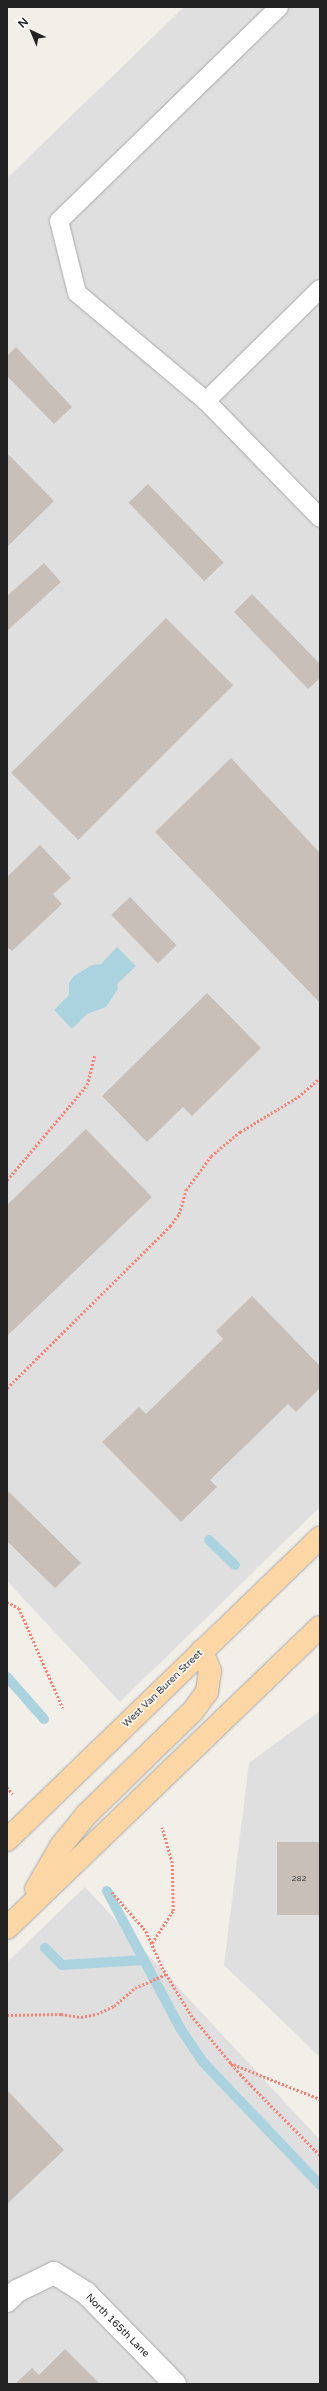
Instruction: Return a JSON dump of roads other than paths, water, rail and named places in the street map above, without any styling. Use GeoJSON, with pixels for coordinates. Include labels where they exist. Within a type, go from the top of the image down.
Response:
{"type":"FeatureCollection","features":[{"type":"Feature","properties":{"kind":"main road","name":"West Van Buren Street"},"geometry":{"type":"LineString","coordinates":[[7,1840],[320,1538]]}},
{"type":"Feature","properties":{"kind":"main road"},"geometry":{"type":"LineString","coordinates":[[7,1928],[320,1627]]}},
{"type":"Feature","properties":{"kind":"main road"},"geometry":{"type":"LineString","coordinates":[[23,1912],[61,1846],[86,1815],[193,1711],[207,1692],[210,1671],[202,1652]]}},
{"type":"Feature","properties":{"kind":"street","name":"North 165th Lane"},"geometry":{"type":"LineString","coordinates":[[7,2301],[17,2291],[54,2274],[86,2293],[175,2384]]}},
{"type":"Feature","properties":{"kind":"lane"},"geometry":{"type":"LineString","coordinates":[[279,7],[59,221],[77,294],[206,401],[320,518]]}},
{"type":"Feature","properties":{"kind":"lane"},"geometry":{"type":"LineString","coordinates":[[206,401],[320,289]]}},
{"type":"Feature","properties":{"kind":"water"},"geometry":{"type":"Polygon","coordinates":[[[117,947],[136,966],[117,984],[118,989],[106,1007],[87,1014],[72,1029],[54,1010],[69,995],[69,983],[74,976],[92,965],[101,964],[117,947]]]}},
{"type":"Feature","properties":{"kind":"waterway"},"geometry":{"type":"LineString","coordinates":[[209,1540],[235,1565]]}},
{"type":"Feature","properties":{"kind":"waterway"},"geometry":{"type":"LineString","coordinates":[[7,1677],[44,1719]]}},
{"type":"Feature","properties":{"kind":"waterway"},"geometry":{"type":"LineString","coordinates":[[107,1891],[180,2028],[203,2062],[320,2185]]}},
{"type":"Feature","properties":{"kind":"waterway"},"geometry":{"type":"LineString","coordinates":[[45,1948],[62,1965],[144,1960]]}}]}
